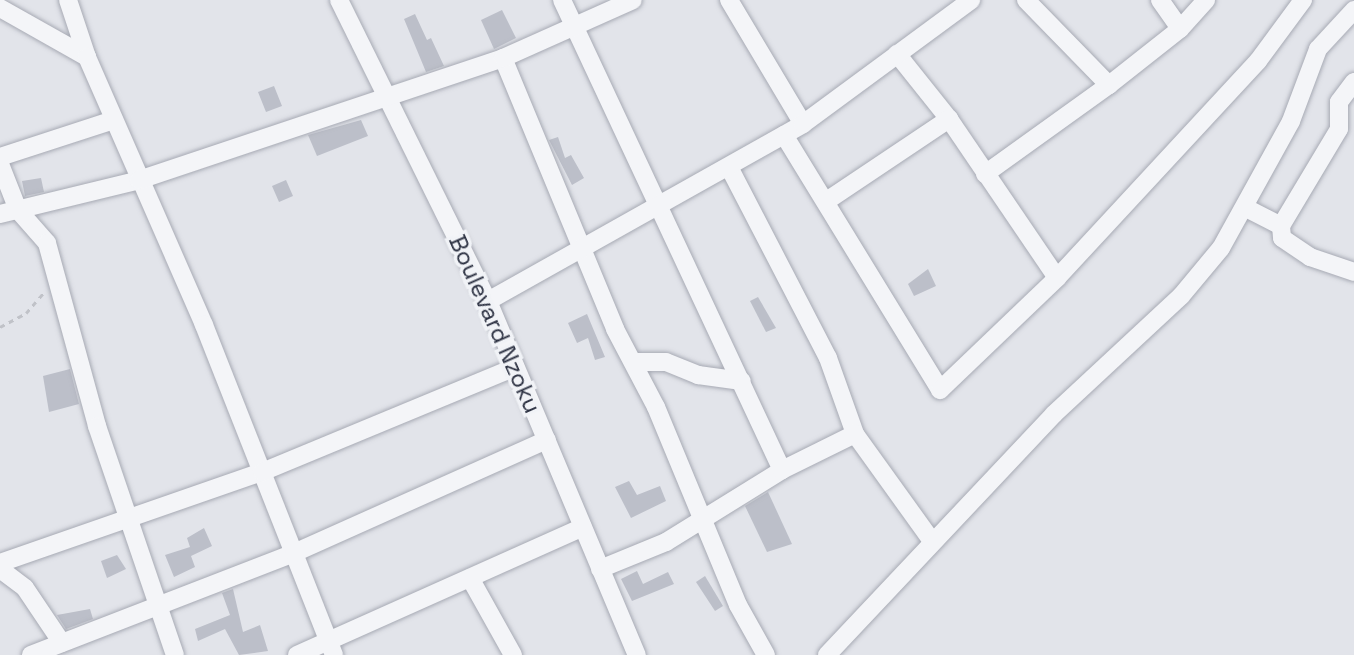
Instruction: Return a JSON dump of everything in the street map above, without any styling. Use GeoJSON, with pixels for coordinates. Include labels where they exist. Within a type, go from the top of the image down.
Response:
{"type":"FeatureCollection","features":[{"type":"Feature","properties":{"kind":"street"},"geometry":{"type":"LineString","coordinates":[[68,0],[87,57],[262,472],[331,648]]}},
{"type":"Feature","properties":{"kind":"street","name":"Boulevard Nzoku"},"geometry":{"type":"LineString","coordinates":[[339,0],[388,94],[488,301],[637,655]]}},
{"type":"Feature","properties":{"kind":"street"},"geometry":{"type":"LineString","coordinates":[[562,0],[782,470]]}},
{"type":"Feature","properties":{"kind":"street"},"geometry":{"type":"LineString","coordinates":[[0,214],[139,180],[388,94],[503,58],[576,28],[634,0]]}},
{"type":"Feature","properties":{"kind":"street"},"geometry":{"type":"LineString","coordinates":[[729,0],[803,124]]}},
{"type":"Feature","properties":{"kind":"street"},"geometry":{"type":"LineString","coordinates":[[488,301],[803,124],[971,0]]}},
{"type":"Feature","properties":{"kind":"street"},"geometry":{"type":"LineString","coordinates":[[1026,0],[1109,85]]}},
{"type":"Feature","properties":{"kind":"street"},"geometry":{"type":"LineString","coordinates":[[1160,0],[1180,29]]}},
{"type":"Feature","properties":{"kind":"street"},"geometry":{"type":"LineString","coordinates":[[985,174],[1109,85],[1180,29],[1206,0]]}},
{"type":"Feature","properties":{"kind":"street"},"geometry":{"type":"LineString","coordinates":[[784,135],[828,201],[940,390],[1057,278],[1258,61],[1303,0]]}},
{"type":"Feature","properties":{"kind":"street"},"geometry":{"type":"LineString","coordinates":[[0,8],[87,57]]}},
{"type":"Feature","properties":{"kind":"street"},"geometry":{"type":"LineString","coordinates":[[827,655],[932,541],[1106,361],[1181,296],[1246,208],[1291,121],[1318,49],[1354,10]]}},
{"type":"Feature","properties":{"kind":"street"},"geometry":{"type":"LineString","coordinates":[[897,54],[949,119],[1057,278]]}},
{"type":"Feature","properties":{"kind":"street"},"geometry":{"type":"LineString","coordinates":[[503,58],[581,247],[635,362],[702,519],[766,655]]}},
{"type":"Feature","properties":{"kind":"street"},"geometry":{"type":"LineString","coordinates":[[1354,82],[1339,102],[1339,130],[1281,226],[1282,238],[1310,257],[1354,272]]}},
{"type":"Feature","properties":{"kind":"street"},"geometry":{"type":"LineString","coordinates":[[828,201],[949,119]]}},
{"type":"Feature","properties":{"kind":"street"},"geometry":{"type":"LineString","coordinates":[[0,157],[114,120]]}},
{"type":"Feature","properties":{"kind":"street"},"geometry":{"type":"LineString","coordinates":[[0,164],[18,211],[47,243],[54,281],[175,655]]}},
{"type":"Feature","properties":{"kind":"street"},"geometry":{"type":"LineString","coordinates":[[729,167],[828,358],[855,433],[932,541]]}},
{"type":"Feature","properties":{"kind":"street"},"geometry":{"type":"LineString","coordinates":[[1246,208],[1281,226]]}},
{"type":"Feature","properties":{"kind":"street"},"geometry":{"type":"LineString","coordinates":[[635,362],[666,362],[698,375],[742,381]]}},
{"type":"Feature","properties":{"kind":"street"},"geometry":{"type":"LineString","coordinates":[[0,563],[262,472],[515,367]]}},
{"type":"Feature","properties":{"kind":"street"},"geometry":{"type":"LineString","coordinates":[[600,569],[666,542],[782,470],[855,433]]}},
{"type":"Feature","properties":{"kind":"street"},"geometry":{"type":"LineString","coordinates":[[31,655],[294,553],[547,440]]}},
{"type":"Feature","properties":{"kind":"street"},"geometry":{"type":"LineString","coordinates":[[297,655],[331,648],[470,578],[583,527]]}},
{"type":"Feature","properties":{"kind":"street"},"geometry":{"type":"LineString","coordinates":[[0,569],[25,588],[62,643]]}},
{"type":"Feature","properties":{"kind":"street"},"geometry":{"type":"LineString","coordinates":[[470,578],[513,655]]}},
{"type":"Feature","properties":{"kind":"path"},"geometry":{"type":"LineString","coordinates":[[0,327],[26,313],[54,281]]}},
{"type":"Feature","properties":{"kind":"building"},"geometry":{"type":"Polygon","coordinates":[[[502,10],[516,38],[494,49],[481,20],[502,10]]]}},
{"type":"Feature","properties":{"kind":"building"},"geometry":{"type":"Polygon","coordinates":[[[415,14],[427,40],[431,38],[444,66],[426,72],[404,19],[415,14]]]}},
{"type":"Feature","properties":{"kind":"building"},"geometry":{"type":"Polygon","coordinates":[[[274,86],[282,106],[266,112],[258,92],[274,86]]]}},
{"type":"Feature","properties":{"kind":"building"},"geometry":{"type":"Polygon","coordinates":[[[361,120],[368,136],[317,156],[308,135],[361,120]]]}},
{"type":"Feature","properties":{"kind":"building"},"geometry":{"type":"Polygon","coordinates":[[[558,137],[565,158],[571,155],[584,178],[572,185],[549,140],[558,137]]]}},
{"type":"Feature","properties":{"kind":"building"},"geometry":{"type":"Polygon","coordinates":[[[41,178],[44,192],[25,196],[22,181],[41,178]]]}},
{"type":"Feature","properties":{"kind":"building"},"geometry":{"type":"Polygon","coordinates":[[[286,180],[293,196],[279,202],[272,186],[286,180]]]}},
{"type":"Feature","properties":{"kind":"building"},"geometry":{"type":"Polygon","coordinates":[[[928,269],[936,286],[914,296],[908,284],[928,269]]]}},
{"type":"Feature","properties":{"kind":"building"},"geometry":{"type":"Polygon","coordinates":[[[758,297],[776,328],[766,332],[750,301],[758,297]]]}},
{"type":"Feature","properties":{"kind":"building"},"geometry":{"type":"Polygon","coordinates":[[[587,314],[605,357],[595,360],[588,338],[577,343],[568,323],[587,314]]]}},
{"type":"Feature","properties":{"kind":"building"},"geometry":{"type":"Polygon","coordinates":[[[70,369],[79,404],[49,412],[43,376],[70,369]]]}},
{"type":"Feature","properties":{"kind":"building"},"geometry":{"type":"Polygon","coordinates":[[[629,481],[637,495],[660,486],[666,501],[631,518],[615,487],[629,481]]]}},
{"type":"Feature","properties":{"kind":"building"},"geometry":{"type":"Polygon","coordinates":[[[768,492],[792,544],[767,552],[745,506],[768,492]]]}},
{"type":"Feature","properties":{"kind":"building"},"geometry":{"type":"Polygon","coordinates":[[[204,528],[212,546],[191,556],[195,567],[174,577],[165,555],[190,547],[187,538],[204,528]]]}},
{"type":"Feature","properties":{"kind":"building"},"geometry":{"type":"Polygon","coordinates":[[[117,555],[126,569],[107,578],[101,561],[117,555]]]}},
{"type":"Feature","properties":{"kind":"building"},"geometry":{"type":"Polygon","coordinates":[[[637,571],[643,584],[668,572],[674,584],[632,601],[621,579],[637,571]]]}},
{"type":"Feature","properties":{"kind":"building"},"geometry":{"type":"Polygon","coordinates":[[[705,576],[723,606],[715,611],[696,582],[705,576]]]}},
{"type":"Feature","properties":{"kind":"building"},"geometry":{"type":"Polygon","coordinates":[[[233,589],[243,632],[260,625],[268,651],[239,655],[225,629],[198,641],[195,629],[230,615],[222,593],[233,589]]]}},
{"type":"Feature","properties":{"kind":"building"},"geometry":{"type":"Polygon","coordinates":[[[90,609],[93,619],[66,629],[57,615],[90,609]]]}}]}
